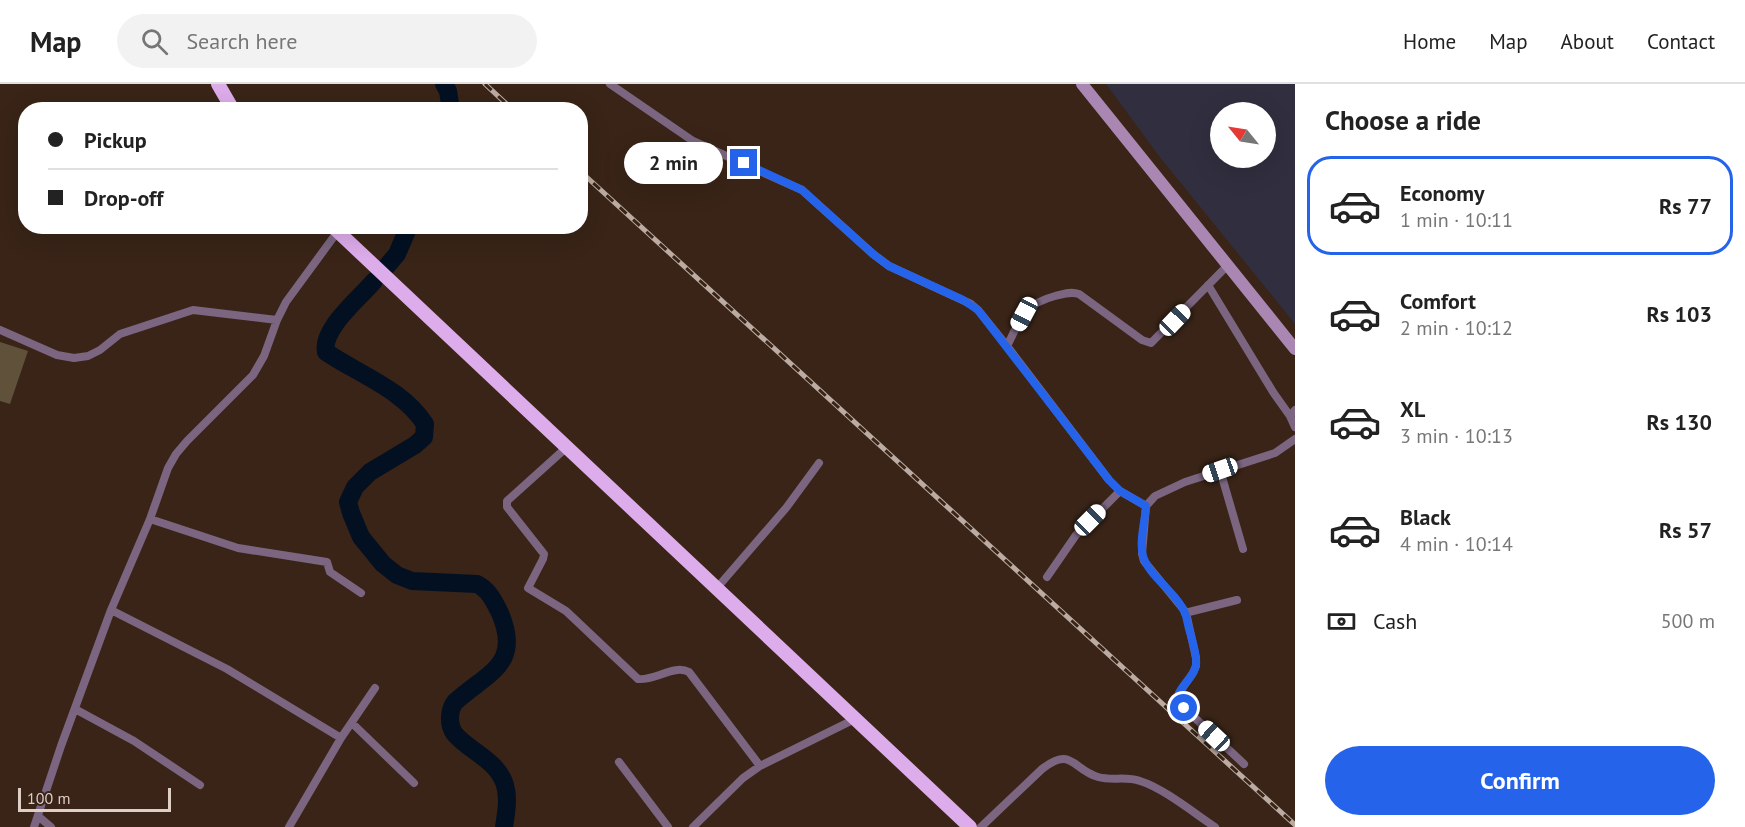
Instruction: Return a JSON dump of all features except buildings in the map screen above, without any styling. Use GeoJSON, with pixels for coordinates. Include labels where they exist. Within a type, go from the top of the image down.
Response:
{"type":"FeatureCollection","features":[{"type":"Feature","properties":{"kind":"highway"},"geometry":{"type":"LineString","coordinates":[[218,84],[228,102]]}},
{"type":"Feature","properties":{"kind":"highway"},"geometry":{"type":"LineString","coordinates":[[340,234],[967,826]]}},
{"type":"Feature","properties":{"kind":"main road"},"geometry":{"type":"LineString","coordinates":[[1082,84],[1295,349]]}},
{"type":"Feature","properties":{"kind":"street"},"geometry":{"type":"LineString","coordinates":[[610,84],[693,141],[802,190],[880,260],[971,304],[1007,346],[1120,491],[1146,506]]}},
{"type":"Feature","properties":{"kind":"street"},"geometry":{"type":"LineString","coordinates":[[34,827],[111,610],[150,519],[168,468],[176,454],[253,375],[264,356],[277,320],[300,280],[332,234]]}},
{"type":"Feature","properties":{"kind":"street"},"geometry":{"type":"LineString","coordinates":[[1007,346],[1028,309],[1038,301],[1071,292],[1079,294],[1142,340],[1151,343],[1228,265]]}},
{"type":"Feature","properties":{"kind":"street"},"geometry":{"type":"LineString","coordinates":[[1208,285],[1273,392],[1292,413],[1295,427]]}},
{"type":"Feature","properties":{"kind":"street"},"geometry":{"type":"LineString","coordinates":[[0,330],[57,355],[74,358],[88,356],[100,350],[120,334],[193,310],[277,320]]}},
{"type":"Feature","properties":{"kind":"street"},"geometry":{"type":"LineString","coordinates":[[1244,764],[1179,703],[1179,693],[1193,673],[1196,658],[1185,614],[1144,561],[1142,547],[1146,506],[1155,495],[1185,482],[1275,453],[1295,440]]}},
{"type":"Feature","properties":{"kind":"street"},"geometry":{"type":"LineString","coordinates":[[567,447],[507,501],[507,507],[544,554],[528,588],[566,611],[638,679],[654,678],[679,669],[689,672],[760,766]]}},
{"type":"Feature","properties":{"kind":"street"},"geometry":{"type":"LineString","coordinates":[[716,589],[786,508],[819,463]]}},
{"type":"Feature","properties":{"kind":"street"},"geometry":{"type":"LineString","coordinates":[[1220,470],[1243,549]]}},
{"type":"Feature","properties":{"kind":"street"},"geometry":{"type":"LineString","coordinates":[[1047,577],[1071,540],[1120,491]]}},
{"type":"Feature","properties":{"kind":"street"},"geometry":{"type":"LineString","coordinates":[[150,519],[238,548],[327,562],[330,572],[361,593]]}},
{"type":"Feature","properties":{"kind":"street"},"geometry":{"type":"LineString","coordinates":[[1185,614],[1237,600]]}},
{"type":"Feature","properties":{"kind":"street"},"geometry":{"type":"LineString","coordinates":[[111,610],[227,669],[341,738]]}},
{"type":"Feature","properties":{"kind":"street"},"geometry":{"type":"LineString","coordinates":[[293,826],[341,738],[375,688]]}},
{"type":"Feature","properties":{"kind":"street"},"geometry":{"type":"LineString","coordinates":[[75,709],[134,741],[200,785]]}},
{"type":"Feature","properties":{"kind":"street"},"geometry":{"type":"LineString","coordinates":[[693,827],[743,778],[760,766],[855,719]]}},
{"type":"Feature","properties":{"kind":"street"},"geometry":{"type":"LineString","coordinates":[[352,723],[414,783]]}},
{"type":"Feature","properties":{"kind":"street"},"geometry":{"type":"LineString","coordinates":[[981,827],[1042,769],[1053,761],[1063,758],[1072,760],[1091,774],[1102,778],[1128,778],[1151,785],[1215,827]]}},
{"type":"Feature","properties":{"kind":"street"},"geometry":{"type":"LineString","coordinates":[[619,762],[668,827]]}},
{"type":"Feature","properties":{"kind":"street"},"geometry":{"type":"LineString","coordinates":[[38,816],[51,827]]}},
{"type":"Feature","properties":{"kind":"shaded area"},"geometry":{"type":"Polygon","coordinates":[[[1106,84],[1295,84],[1295,324],[1159,156],[1106,84]]]}},
{"type":"Feature","properties":{"kind":"waterway"},"geometry":{"type":"LineString","coordinates":[[444,84],[450,102]]}},
{"type":"Feature","properties":{"kind":"waterway"},"geometry":{"type":"LineString","coordinates":[[387,266],[397,254],[406,234]]}},
{"type":"Feature","properties":{"kind":"waterway"},"geometry":{"type":"LineString","coordinates":[[374,281],[335,324],[326,343],[326,352],[405,401],[425,424],[424,437],[415,445],[370,472],[355,487],[348,502],[361,537],[383,564],[397,575],[412,581],[477,584],[488,593],[500,613],[506,631],[507,645],[504,656],[490,674],[455,702],[450,717],[454,733],[496,768],[501,776],[507,795],[504,827]]}},
{"type":"Feature","properties":{"kind":"railway"},"geometry":{"type":"LineString","coordinates":[[485,84],[504,102]]}},
{"type":"Feature","properties":{"kind":"railway"},"geometry":{"type":"LineString","coordinates":[[588,178],[1295,825]]}},
{"type":"Feature","properties":{"kind":"route"},"geometry":{"type":"LineString","coordinates":[[744,163],[802,190],[889,266],[971,304],[978,310],[1109,480],[1120,491],[1146,506],[1142,547],[1144,561],[1184,610],[1196,658],[1193,673],[1179,693],[1179,703],[1184,708]]}}]}
